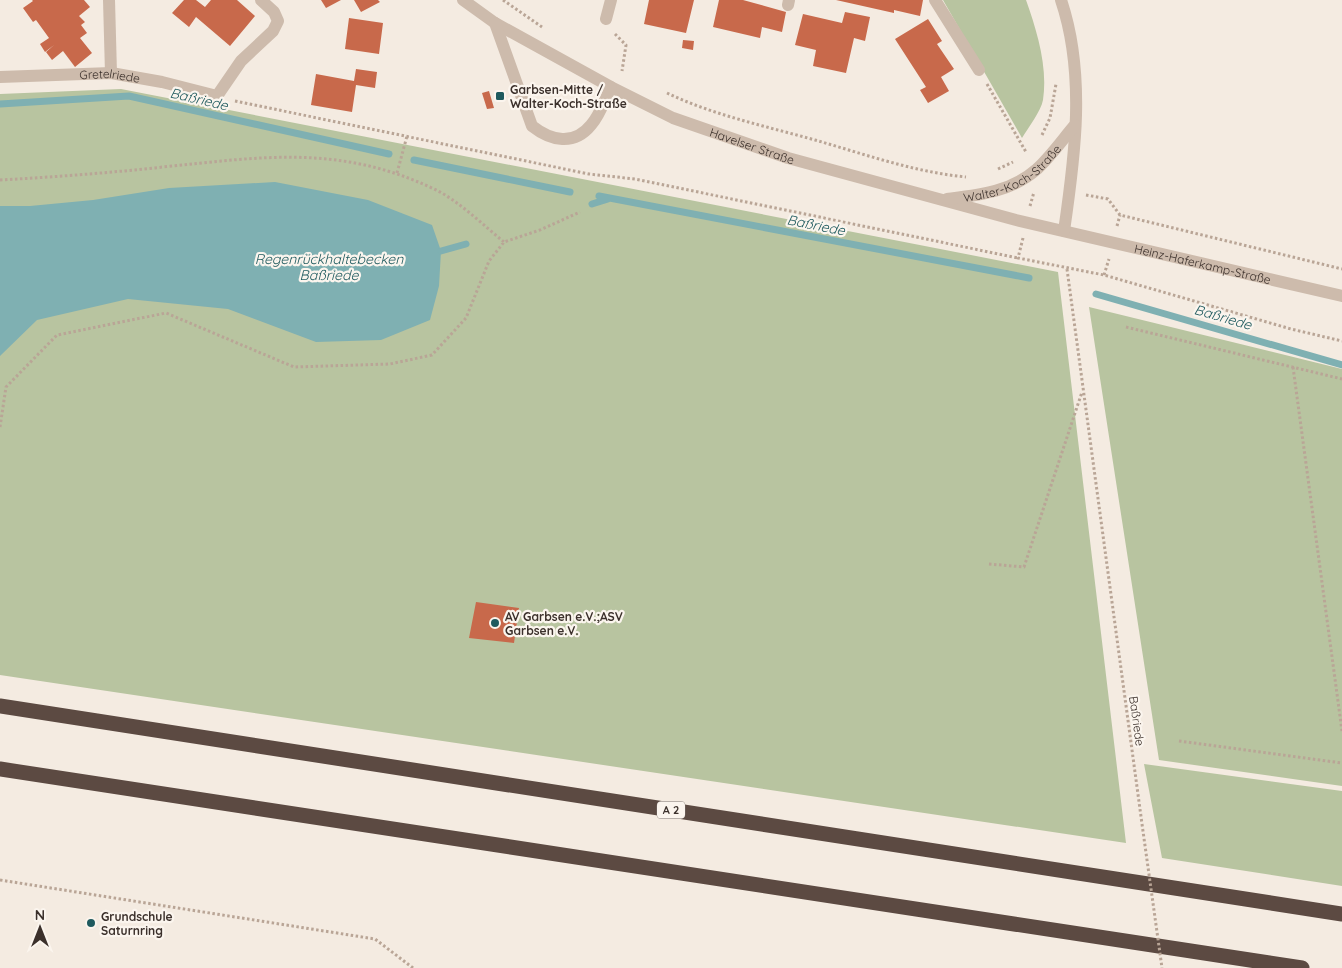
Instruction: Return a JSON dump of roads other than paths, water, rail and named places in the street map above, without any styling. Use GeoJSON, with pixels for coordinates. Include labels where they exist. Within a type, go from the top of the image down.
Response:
{"type":"FeatureCollection","features":[{"type":"Feature","properties":{"kind":"highway","name":"A 2"},"geometry":{"type":"LineString","coordinates":[[0,706],[1342,914]]}},
{"type":"Feature","properties":{"kind":"highway"},"geometry":{"type":"LineString","coordinates":[[0,769],[1302,968]]}},
{"type":"Feature","properties":{"kind":"street"},"geometry":{"type":"LineString","coordinates":[[110,0],[111,73]]}},
{"type":"Feature","properties":{"kind":"street","name":"Gretelriede"},"geometry":{"type":"LineString","coordinates":[[0,77],[111,73],[162,82],[217,96],[241,61],[273,31],[278,21],[274,12],[261,0]]}},
{"type":"Feature","properties":{"kind":"street","name":"Havelser Straße"},"geometry":{"type":"LineString","coordinates":[[463,0],[495,23],[610,87],[673,118],[788,158],[939,200],[1064,231]]}},
{"type":"Feature","properties":{"kind":"street"},"geometry":{"type":"LineString","coordinates":[[606,19],[611,0]]}},
{"type":"Feature","properties":{"kind":"street"},"geometry":{"type":"LineString","coordinates":[[935,0],[979,70]]}},
{"type":"Feature","properties":{"kind":"street","name":"Walter-Koch-Straße"},"geometry":{"type":"LineString","coordinates":[[1061,0],[1073,47],[1076,82],[1070,193],[1064,231]]}},
{"type":"Feature","properties":{"kind":"street"},"geometry":{"type":"LineString","coordinates":[[495,23],[532,126],[543,135],[556,139],[570,139],[580,134],[591,126],[597,117],[610,87]]}},
{"type":"Feature","properties":{"kind":"street","name":"Walter-Koch-Straße"},"geometry":{"type":"LineString","coordinates":[[939,200],[987,194],[1009,187],[1038,168],[1075,125]]}},
{"type":"Feature","properties":{"kind":"street","name":"Heinz-Haferkamp-Straße"},"geometry":{"type":"LineString","coordinates":[[1064,231],[1342,296]]}},
{"type":"Feature","properties":{"kind":"water","name":"Regenrückhaltebecken Baßriede"},"geometry":{"type":"Polygon","coordinates":[[[275,182],[368,200],[432,225],[441,251],[439,286],[430,320],[381,340],[316,342],[228,309],[128,299],[37,320],[0,356],[0,206],[30,206],[93,200],[169,188],[275,182]]]}},
{"type":"Feature","properties":{"kind":"waterway","name":"Baßriede"},"geometry":{"type":"LineString","coordinates":[[0,104],[129,96],[389,154]]}},
{"type":"Feature","properties":{"kind":"waterway","name":"Baßriede"},"geometry":{"type":"LineString","coordinates":[[414,160],[570,192]]}},
{"type":"Feature","properties":{"kind":"waterway","name":"Baßriede"},"geometry":{"type":"LineString","coordinates":[[599,196],[1029,278]]}},
{"type":"Feature","properties":{"kind":"waterway"},"geometry":{"type":"LineString","coordinates":[[592,204],[608,199]]}},
{"type":"Feature","properties":{"kind":"waterway"},"geometry":{"type":"LineString","coordinates":[[441,251],[466,244]]}},
{"type":"Feature","properties":{"kind":"waterway","name":"Baßriede"},"geometry":{"type":"LineString","coordinates":[[1096,294],[1342,365]]}},
{"type":"Feature","properties":{"kind":"place","name":"Garbsen-Mitte / Walter-Koch-Straße"},"geometry":{"type":"Point","coordinates":[500,96]}},
{"type":"Feature","properties":{"kind":"place","name":"AV Garbsen e.V.;ASV Garbsen e.V."},"geometry":{"type":"Point","coordinates":[495,623]}},
{"type":"Feature","properties":{"kind":"place","name":"Grundschule Saturnring"},"geometry":{"type":"Point","coordinates":[91,923]}}]}
